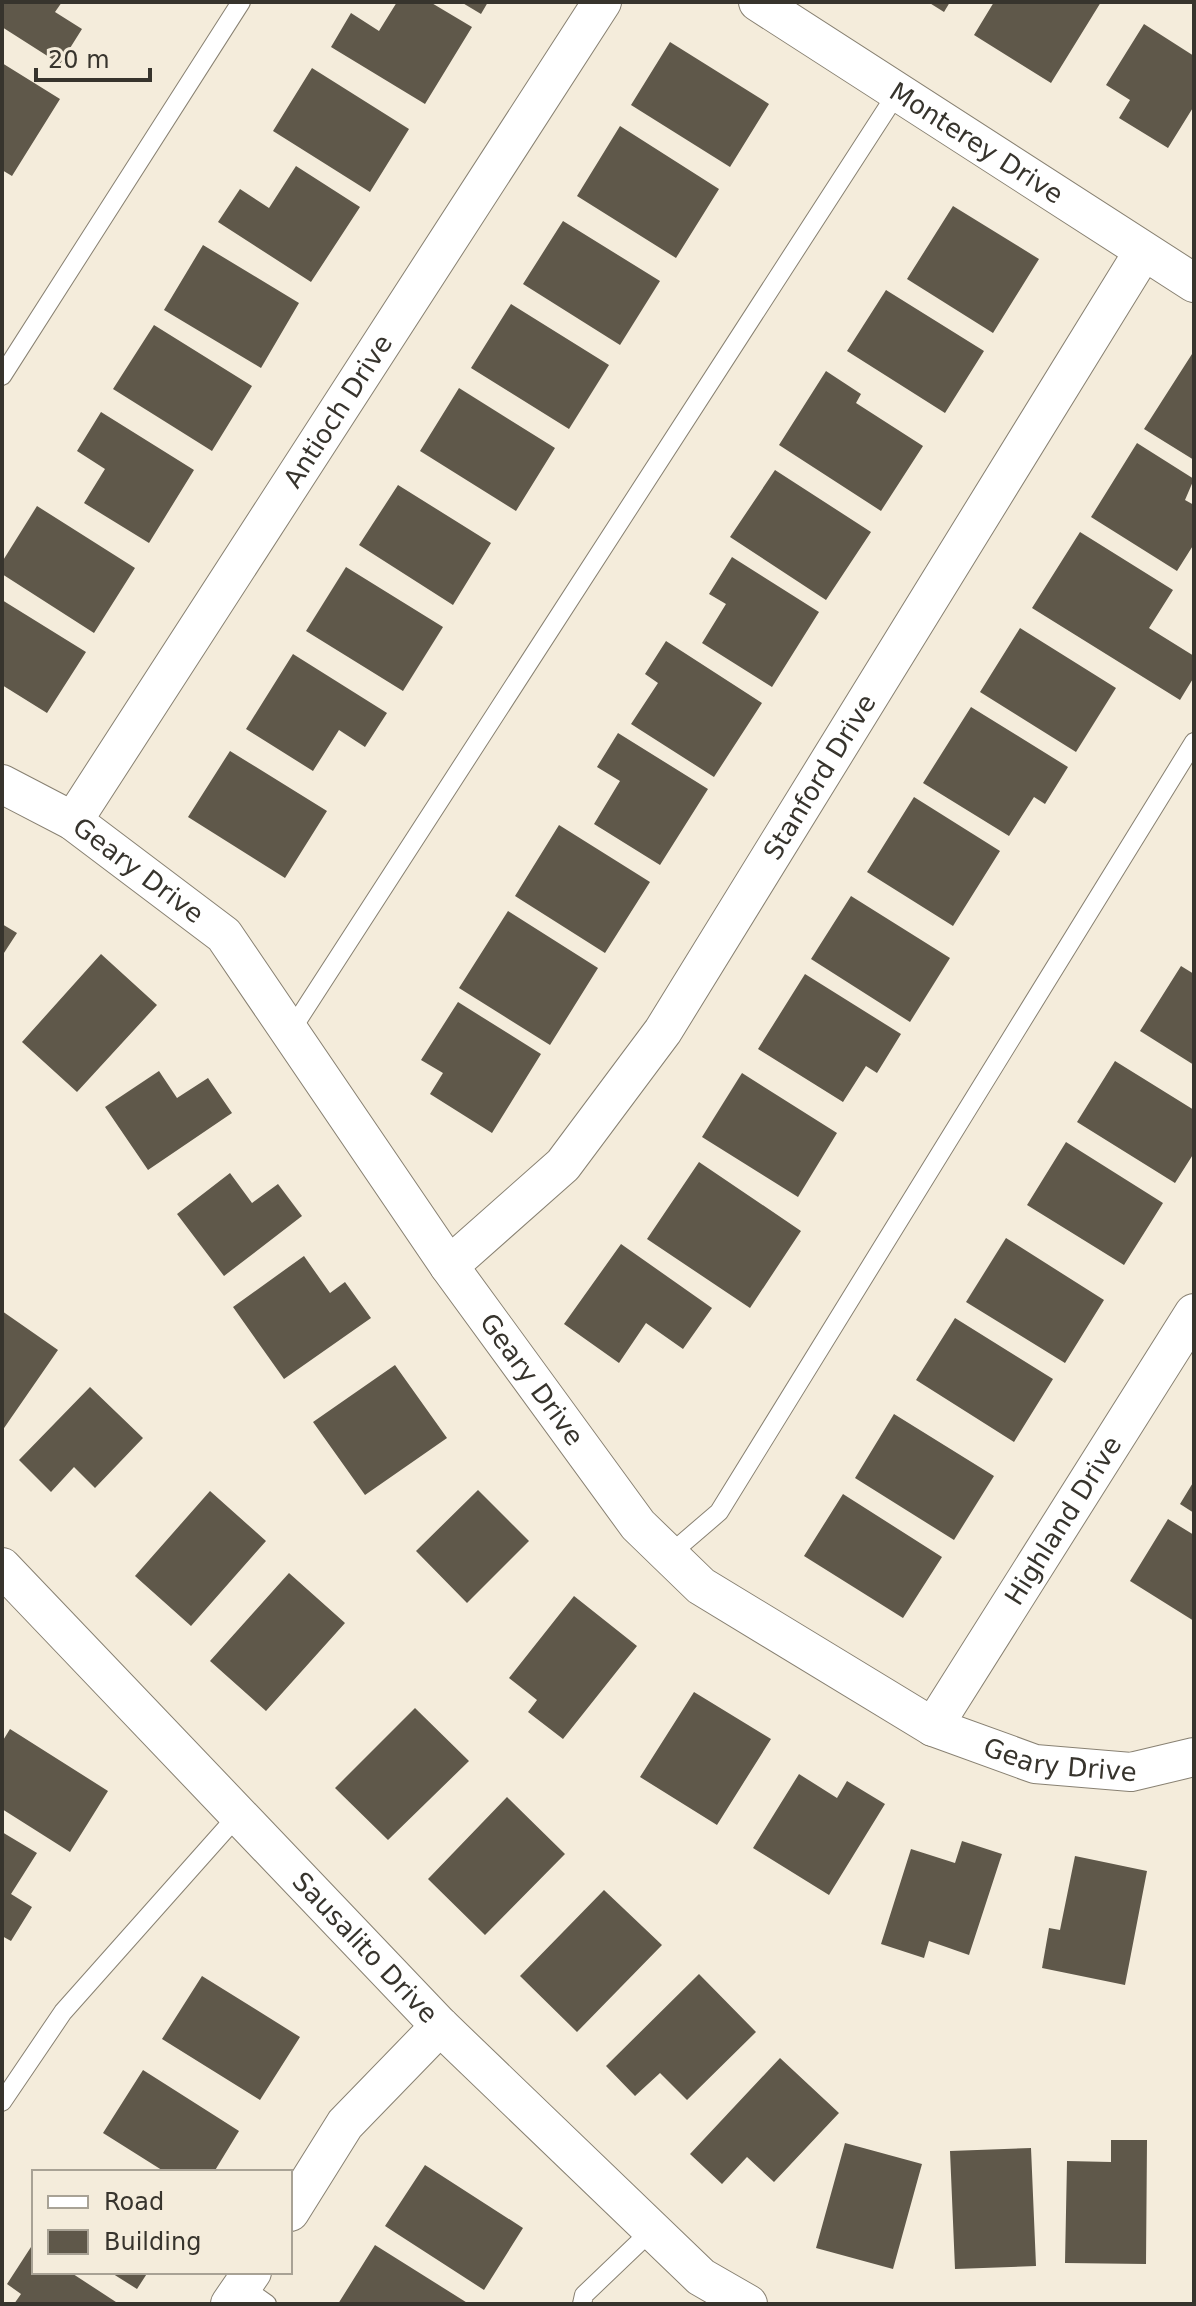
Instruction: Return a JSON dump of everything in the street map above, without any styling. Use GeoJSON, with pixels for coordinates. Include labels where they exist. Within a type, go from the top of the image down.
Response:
{"type":"FeatureCollection","features":[{"type":"Feature","properties":{"kind":"street","name":"Antioch Drive"},"geometry":{"type":"LineString","coordinates":[[73,821],[602,2]]}},
{"type":"Feature","properties":{"kind":"street","name":"Monterey Drive"},"geometry":{"type":"LineString","coordinates":[[758,2],[1194,283]]}},
{"type":"Feature","properties":{"kind":"street","name":"Stanford Drive"},"geometry":{"type":"LineString","coordinates":[[449,1266],[563,1165],[663,1031],[1143,252]]}},
{"type":"Feature","properties":{"kind":"street","name":"Geary Drive"},"geometry":{"type":"LineString","coordinates":[[2,784],[73,821],[224,935],[449,1266],[638,1525],[701,1586],[933,1727],[1035,1764],[1131,1772],[1194,1757]]}},
{"type":"Feature","properties":{"kind":"street","name":"Highland Drive"},"geometry":{"type":"LineString","coordinates":[[933,1727],[1194,1313]]}},
{"type":"Feature","properties":{"kind":"street","name":"Sausalito Drive"},"geometry":{"type":"LineString","coordinates":[[6,1578],[239,1814],[440,2026],[701,2277],[748,2304]]}},
{"type":"Feature","properties":{"kind":"street"},"geometry":{"type":"LineString","coordinates":[[292,2209],[345,2124],[440,2026]]}},
{"type":"Feature","properties":{"kind":"lane"},"geometry":{"type":"LineString","coordinates":[[2,376],[241,2]]}},
{"type":"Feature","properties":{"kind":"lane"},"geometry":{"type":"LineString","coordinates":[[290,1032],[897,93]]}},
{"type":"Feature","properties":{"kind":"lane"},"geometry":{"type":"LineString","coordinates":[[669,1555],[719,1512],[1194,742]]}},
{"type":"Feature","properties":{"kind":"lane"},"geometry":{"type":"LineString","coordinates":[[2,2102],[63,2012],[239,1814]]}},
{"type":"Feature","properties":{"kind":"lane"},"geometry":{"type":"LineString","coordinates":[[582,2304],[584,2295],[652,2230]]}},
{"type":"Feature","properties":{"kind":"building"},"geometry":{"type":"Polygon","coordinates":[[[2,2],[62,2],[55,12],[82,29],[60,64],[2,27],[2,2]]]}},
{"type":"Feature","properties":{"kind":"building"},"geometry":{"type":"Polygon","coordinates":[[[397,2],[430,2],[472,27],[425,104],[331,47],[351,13],[379,31],[397,2]]]}},
{"type":"Feature","properties":{"kind":"building"},"geometry":{"type":"Polygon","coordinates":[[[461,2],[488,2],[481,14],[461,2]]]}},
{"type":"Feature","properties":{"kind":"building"},"geometry":{"type":"Polygon","coordinates":[[[928,2],[950,2],[944,12],[928,2]]]}},
{"type":"Feature","properties":{"kind":"building"},"geometry":{"type":"Polygon","coordinates":[[[994,2],[1101,2],[1051,83],[974,35],[994,2]]]}},
{"type":"Feature","properties":{"kind":"building"},"geometry":{"type":"Polygon","coordinates":[[[1144,24],[1194,56],[1194,106],[1168,148],[1119,118],[1130,100],[1106,85],[1144,24]]]}},
{"type":"Feature","properties":{"kind":"building"},"geometry":{"type":"Polygon","coordinates":[[[670,42],[769,104],[730,167],[631,105],[670,42]]]}},
{"type":"Feature","properties":{"kind":"building"},"geometry":{"type":"Polygon","coordinates":[[[2,63],[60,99],[12,176],[2,170],[2,63]]]}},
{"type":"Feature","properties":{"kind":"building"},"geometry":{"type":"Polygon","coordinates":[[[312,68],[409,129],[370,192],[273,131],[312,68]]]}},
{"type":"Feature","properties":{"kind":"building"},"geometry":{"type":"Polygon","coordinates":[[[620,126],[719,189],[676,258],[577,196],[620,126]]]}},
{"type":"Feature","properties":{"kind":"building"},"geometry":{"type":"Polygon","coordinates":[[[296,166],[360,207],[311,282],[218,222],[240,189],[269,208],[296,166]]]}},
{"type":"Feature","properties":{"kind":"building"},"geometry":{"type":"Polygon","coordinates":[[[953,206],[1039,259],[993,333],[907,279],[953,206]]]}},
{"type":"Feature","properties":{"kind":"building"},"geometry":{"type":"Polygon","coordinates":[[[563,221],[660,281],[620,345],[523,284],[563,221]]]}},
{"type":"Feature","properties":{"kind":"building"},"geometry":{"type":"Polygon","coordinates":[[[203,245],[299,303],[261,368],[164,310],[203,245]]]}},
{"type":"Feature","properties":{"kind":"building"},"geometry":{"type":"Polygon","coordinates":[[[886,290],[984,351],[945,413],[847,351],[886,290]]]}},
{"type":"Feature","properties":{"kind":"building"},"geometry":{"type":"Polygon","coordinates":[[[511,304],[609,365],[569,429],[471,368],[511,304]]]}},
{"type":"Feature","properties":{"kind":"building"},"geometry":{"type":"Polygon","coordinates":[[[154,325],[252,386],[212,451],[113,389],[154,325]]]}},
{"type":"Feature","properties":{"kind":"building"},"geometry":{"type":"Polygon","coordinates":[[[1192,354],[1194,356],[1194,460],[1144,429],[1192,354]]]}},
{"type":"Feature","properties":{"kind":"building"},"geometry":{"type":"Polygon","coordinates":[[[826,371],[861,394],[856,403],[923,446],[881,511],[779,445],[826,371]]]}},
{"type":"Feature","properties":{"kind":"building"},"geometry":{"type":"Polygon","coordinates":[[[459,388],[555,448],[516,511],[420,451],[459,388]]]}},
{"type":"Feature","properties":{"kind":"building"},"geometry":{"type":"Polygon","coordinates":[[[101,412],[194,470],[149,543],[84,503],[105,469],[77,451],[101,412]]]}},
{"type":"Feature","properties":{"kind":"building"},"geometry":{"type":"Polygon","coordinates":[[[1137,443],[1194,479],[1185,500],[1194,505],[1194,544],[1177,571],[1091,517],[1137,443]]]}},
{"type":"Feature","properties":{"kind":"building"},"geometry":{"type":"Polygon","coordinates":[[[775,470],[871,532],[826,600],[730,537],[775,470]]]}},
{"type":"Feature","properties":{"kind":"building"},"geometry":{"type":"Polygon","coordinates":[[[398,485],[491,543],[453,605],[359,545],[398,485]]]}},
{"type":"Feature","properties":{"kind":"building"},"geometry":{"type":"Polygon","coordinates":[[[37,506],[135,568],[94,633],[2,574],[2,562],[37,506]]]}},
{"type":"Feature","properties":{"kind":"building"},"geometry":{"type":"Polygon","coordinates":[[[1080,532],[1173,590],[1149,628],[1194,656],[1194,677],[1180,700],[1032,608],[1080,532]]]}},
{"type":"Feature","properties":{"kind":"building"},"geometry":{"type":"Polygon","coordinates":[[[732,557],[819,612],[772,687],[702,643],[726,604],[709,594],[732,557]]]}},
{"type":"Feature","properties":{"kind":"building"},"geometry":{"type":"Polygon","coordinates":[[[346,567],[443,627],[403,691],[306,631],[346,567]]]}},
{"type":"Feature","properties":{"kind":"building"},"geometry":{"type":"Polygon","coordinates":[[[2,600],[86,652],[47,713],[2,685],[2,600]]]}},
{"type":"Feature","properties":{"kind":"building"},"geometry":{"type":"Polygon","coordinates":[[[1020,628],[1116,688],[1076,752],[980,692],[1020,628]]]}},
{"type":"Feature","properties":{"kind":"building"},"geometry":{"type":"Polygon","coordinates":[[[666,641],[762,703],[714,777],[631,724],[658,683],[645,674],[666,641]]]}},
{"type":"Feature","properties":{"kind":"building"},"geometry":{"type":"Polygon","coordinates":[[[293,654],[387,713],[365,747],[339,730],[313,771],[246,729],[293,654]]]}},
{"type":"Feature","properties":{"kind":"building"},"geometry":{"type":"Polygon","coordinates":[[[971,707],[1068,767],[1045,804],[1034,797],[1009,836],[923,783],[971,707]]]}},
{"type":"Feature","properties":{"kind":"building"},"geometry":{"type":"Polygon","coordinates":[[[618,733],[708,789],[660,865],[594,824],[620,781],[597,767],[618,733]]]}},
{"type":"Feature","properties":{"kind":"building"},"geometry":{"type":"Polygon","coordinates":[[[230,751],[327,811],[285,878],[188,817],[230,751]]]}},
{"type":"Feature","properties":{"kind":"building"},"geometry":{"type":"Polygon","coordinates":[[[914,797],[1000,851],[953,926],[867,872],[914,797]]]}},
{"type":"Feature","properties":{"kind":"building"},"geometry":{"type":"Polygon","coordinates":[[[559,825],[650,882],[605,953],[515,896],[559,825]]]}},
{"type":"Feature","properties":{"kind":"building"},"geometry":{"type":"Polygon","coordinates":[[[851,896],[950,958],[910,1022],[811,959],[851,896]]]}},
{"type":"Feature","properties":{"kind":"building"},"geometry":{"type":"Polygon","coordinates":[[[508,911],[598,968],[550,1045],[459,988],[508,911]]]}},
{"type":"Feature","properties":{"kind":"building"},"geometry":{"type":"Polygon","coordinates":[[[2,924],[17,933],[2,956],[2,924]]]}},
{"type":"Feature","properties":{"kind":"building"},"geometry":{"type":"Polygon","coordinates":[[[101,954],[157,1005],[77,1092],[22,1042],[101,954]]]}},
{"type":"Feature","properties":{"kind":"building"},"geometry":{"type":"Polygon","coordinates":[[[1181,966],[1194,974],[1194,1065],[1140,1031],[1181,966]]]}},
{"type":"Feature","properties":{"kind":"building"},"geometry":{"type":"Polygon","coordinates":[[[805,974],[901,1034],[877,1073],[866,1066],[843,1102],[758,1049],[805,974]]]}},
{"type":"Feature","properties":{"kind":"building"},"geometry":{"type":"Polygon","coordinates":[[[458,1002],[541,1054],[492,1133],[430,1094],[443,1073],[421,1060],[458,1002]]]}},
{"type":"Feature","properties":{"kind":"building"},"geometry":{"type":"Polygon","coordinates":[[[1115,1061],[1194,1110],[1194,1153],[1175,1183],[1077,1122],[1115,1061]]]}},
{"type":"Feature","properties":{"kind":"building"},"geometry":{"type":"Polygon","coordinates":[[[159,1071],[177,1098],[208,1078],[232,1113],[148,1170],[105,1107],[159,1071]]]}},
{"type":"Feature","properties":{"kind":"building"},"geometry":{"type":"Polygon","coordinates":[[[742,1073],[837,1133],[798,1197],[702,1137],[742,1073]]]}},
{"type":"Feature","properties":{"kind":"building"},"geometry":{"type":"Polygon","coordinates":[[[1066,1142],[1163,1203],[1124,1265],[1027,1205],[1066,1142]]]}},
{"type":"Feature","properties":{"kind":"building"},"geometry":{"type":"Polygon","coordinates":[[[699,1162],[801,1231],[750,1308],[647,1239],[699,1162]]]}},
{"type":"Feature","properties":{"kind":"building"},"geometry":{"type":"Polygon","coordinates":[[[230,1173],[252,1203],[278,1184],[302,1216],[224,1276],[177,1214],[230,1173]]]}},
{"type":"Feature","properties":{"kind":"building"},"geometry":{"type":"Polygon","coordinates":[[[1006,1238],[1104,1300],[1065,1363],[966,1302],[1006,1238]]]}},
{"type":"Feature","properties":{"kind":"building"},"geometry":{"type":"Polygon","coordinates":[[[621,1244],[712,1308],[683,1349],[646,1323],[619,1363],[564,1324],[621,1244]]]}},
{"type":"Feature","properties":{"kind":"building"},"geometry":{"type":"Polygon","coordinates":[[[304,1256],[330,1293],[345,1282],[371,1318],[284,1379],[233,1307],[304,1256]]]}},
{"type":"Feature","properties":{"kind":"building"},"geometry":{"type":"Polygon","coordinates":[[[2,1311],[58,1350],[2,1431],[2,1311]]]}},
{"type":"Feature","properties":{"kind":"building"},"geometry":{"type":"Polygon","coordinates":[[[955,1318],[1053,1379],[1014,1442],[916,1380],[955,1318]]]}},
{"type":"Feature","properties":{"kind":"building"},"geometry":{"type":"Polygon","coordinates":[[[395,1365],[447,1438],[365,1495],[313,1422],[395,1365]]]}},
{"type":"Feature","properties":{"kind":"building"},"geometry":{"type":"Polygon","coordinates":[[[90,1387],[143,1438],[95,1488],[74,1467],[51,1492],[19,1460],[90,1387]]]}},
{"type":"Feature","properties":{"kind":"building"},"geometry":{"type":"Polygon","coordinates":[[[894,1414],[994,1476],[954,1540],[855,1478],[894,1414]]]}},
{"type":"Feature","properties":{"kind":"building"},"geometry":{"type":"Polygon","coordinates":[[[1194,1481],[1194,1513],[1180,1504],[1194,1481]]]}},
{"type":"Feature","properties":{"kind":"building"},"geometry":{"type":"Polygon","coordinates":[[[478,1490],[529,1541],[467,1603],[416,1551],[478,1490]]]}},
{"type":"Feature","properties":{"kind":"building"},"geometry":{"type":"Polygon","coordinates":[[[210,1491],[266,1541],[191,1626],[135,1576],[210,1491]]]}},
{"type":"Feature","properties":{"kind":"building"},"geometry":{"type":"Polygon","coordinates":[[[843,1494],[942,1557],[903,1618],[804,1556],[843,1494]]]}},
{"type":"Feature","properties":{"kind":"building"},"geometry":{"type":"Polygon","coordinates":[[[1168,1519],[1194,1535],[1194,1621],[1130,1581],[1168,1519]]]}},
{"type":"Feature","properties":{"kind":"building"},"geometry":{"type":"Polygon","coordinates":[[[289,1573],[345,1623],[266,1711],[210,1661],[289,1573]]]}},
{"type":"Feature","properties":{"kind":"building"},"geometry":{"type":"Polygon","coordinates":[[[574,1596],[637,1646],[563,1739],[528,1712],[537,1700],[509,1678],[574,1596]]]}},
{"type":"Feature","properties":{"kind":"building"},"geometry":{"type":"Polygon","coordinates":[[[694,1692],[771,1739],[717,1825],[640,1777],[694,1692]]]}},
{"type":"Feature","properties":{"kind":"building"},"geometry":{"type":"Polygon","coordinates":[[[415,1708],[469,1761],[388,1840],[335,1788],[415,1708]]]}},
{"type":"Feature","properties":{"kind":"building"},"geometry":{"type":"Polygon","coordinates":[[[10,1729],[108,1791],[70,1852],[2,1809],[2,1742],[10,1729]]]}},
{"type":"Feature","properties":{"kind":"building"},"geometry":{"type":"Polygon","coordinates":[[[799,1774],[837,1798],[847,1781],[885,1804],[829,1895],[753,1848],[799,1774]]]}},
{"type":"Feature","properties":{"kind":"building"},"geometry":{"type":"Polygon","coordinates":[[[507,1797],[565,1854],[485,1935],[428,1879],[507,1797]]]}},
{"type":"Feature","properties":{"kind":"building"},"geometry":{"type":"Polygon","coordinates":[[[2,1832],[37,1853],[11,1894],[32,1907],[11,1941],[2,1936],[2,1832]]]}},
{"type":"Feature","properties":{"kind":"building"},"geometry":{"type":"Polygon","coordinates":[[[962,1841],[1002,1854],[969,1955],[929,1941],[924,1958],[881,1944],[911,1849],[955,1863],[962,1841]]]}},
{"type":"Feature","properties":{"kind":"building"},"geometry":{"type":"Polygon","coordinates":[[[1075,1856],[1147,1871],[1125,1985],[1042,1968],[1049,1928],[1060,1930],[1075,1856]]]}},
{"type":"Feature","properties":{"kind":"building"},"geometry":{"type":"Polygon","coordinates":[[[604,1890],[662,1945],[577,2032],[520,1976],[604,1890]]]}},
{"type":"Feature","properties":{"kind":"building"},"geometry":{"type":"Polygon","coordinates":[[[699,1974],[756,2032],[687,2100],[660,2073],[635,2096],[606,2066],[699,1974]]]}},
{"type":"Feature","properties":{"kind":"building"},"geometry":{"type":"Polygon","coordinates":[[[202,1976],[300,2037],[260,2100],[162,2039],[202,1976]]]}},
{"type":"Feature","properties":{"kind":"building"},"geometry":{"type":"Polygon","coordinates":[[[780,2058],[839,2113],[774,2182],[747,2157],[722,2184],[690,2154],[780,2058]]]}},
{"type":"Feature","properties":{"kind":"building"},"geometry":{"type":"Polygon","coordinates":[[[143,2070],[239,2131],[215,2170],[162,2170],[103,2133],[143,2070]]]}},
{"type":"Feature","properties":{"kind":"building"},"geometry":{"type":"Polygon","coordinates":[[[1111,2140],[1147,2140],[1146,2264],[1065,2263],[1067,2161],[1111,2162],[1111,2140]]]}},
{"type":"Feature","properties":{"kind":"building"},"geometry":{"type":"Polygon","coordinates":[[[845,2143],[922,2164],[893,2269],[816,2248],[845,2143]]]}},
{"type":"Feature","properties":{"kind":"building"},"geometry":{"type":"Polygon","coordinates":[[[1031,2148],[1036,2266],[955,2269],[950,2151],[1031,2148]]]}},
{"type":"Feature","properties":{"kind":"building"},"geometry":{"type":"Polygon","coordinates":[[[425,2165],[523,2228],[484,2290],[385,2226],[425,2165]]]}},
{"type":"Feature","properties":{"kind":"building"},"geometry":{"type":"Polygon","coordinates":[[[375,2245],[469,2304],[338,2304],[375,2245]]]}},
{"type":"Feature","properties":{"kind":"building"},"geometry":{"type":"Polygon","coordinates":[[[31,2247],[32,2274],[73,2274],[119,2304],[14,2304],[21,2294],[7,2284],[31,2247]]]}},
{"type":"Feature","properties":{"kind":"building"},"geometry":{"type":"Polygon","coordinates":[[[113,2274],[147,2274],[137,2289],[113,2274]]]}}]}
